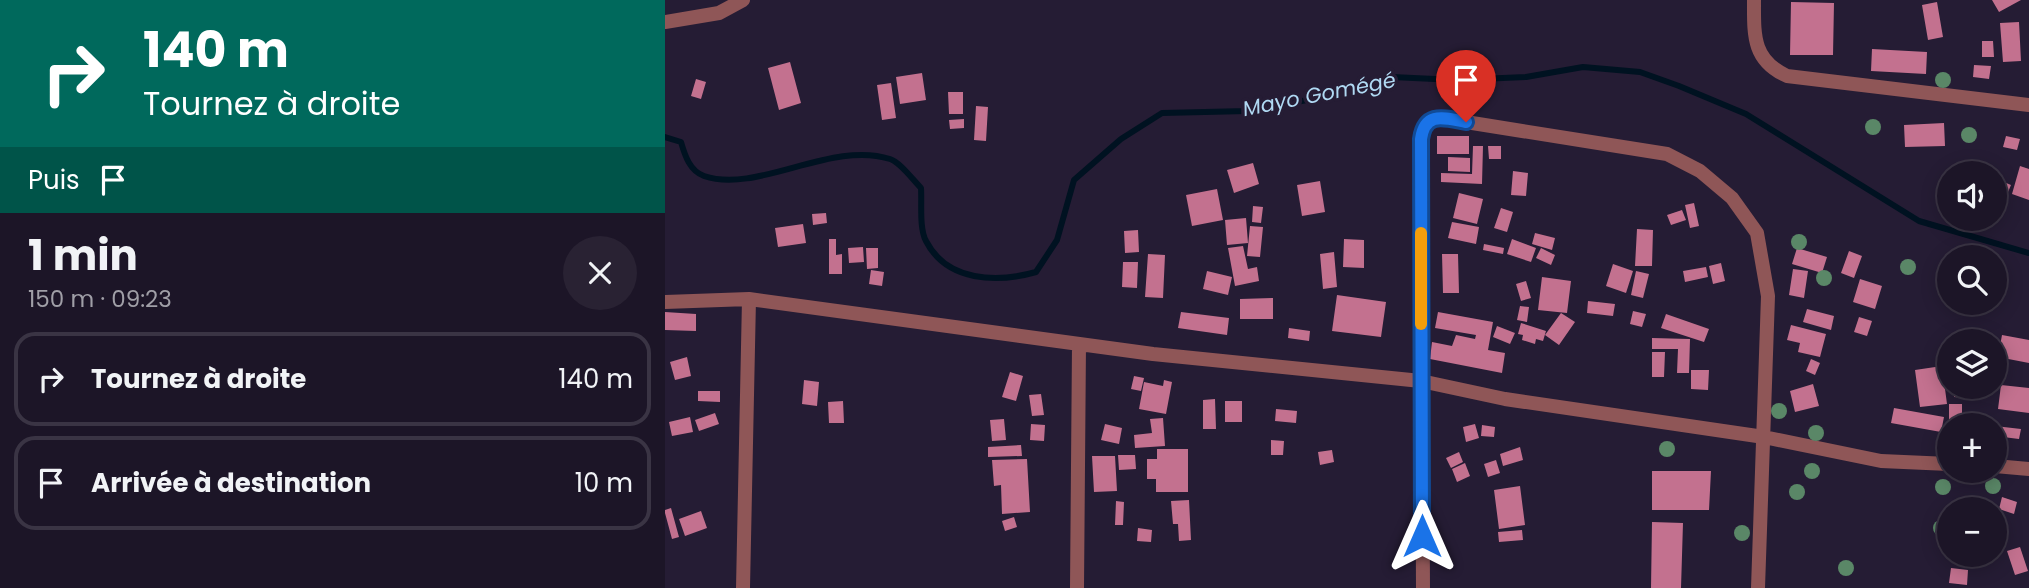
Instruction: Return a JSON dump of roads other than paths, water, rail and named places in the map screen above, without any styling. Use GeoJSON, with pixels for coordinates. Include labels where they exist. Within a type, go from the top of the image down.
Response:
{"type":"FeatureCollection","features":[{"type":"Feature","properties":{"kind":"street"},"geometry":{"type":"LineString","coordinates":[[665,22],[719,13],[743,0]]}},
{"type":"Feature","properties":{"kind":"street"},"geometry":{"type":"LineString","coordinates":[[1754,0],[1753,35],[1762,58],[1770,69],[1787,76],[2029,105]]}},
{"type":"Feature","properties":{"kind":"street"},"geometry":{"type":"LineString","coordinates":[[1423,588],[1421,139],[1423,127],[1429,121],[1441,118],[1667,154],[1700,171],[1733,198],[1757,233],[1768,296],[1758,588]]}},
{"type":"Feature","properties":{"kind":"street"},"geometry":{"type":"LineString","coordinates":[[743,588],[749,299]]}},
{"type":"Feature","properties":{"kind":"street"},"geometry":{"type":"LineString","coordinates":[[665,302],[749,299],[1079,344],[1422,381],[1596,414],[1764,437],[1881,460],[1937,463]]}},
{"type":"Feature","properties":{"kind":"street"},"geometry":{"type":"LineString","coordinates":[[1077,588],[1079,344]]}},
{"type":"Feature","properties":{"kind":"street"},"geometry":{"type":"LineString","coordinates":[[2007,467],[2029,469]]}},
{"type":"Feature","properties":{"kind":"waterway","name":"Mayo Gomégé"},"geometry":{"type":"LineString","coordinates":[[665,137],[681,142],[689,162],[699,174],[725,180],[771,174],[844,156],[867,155],[890,159],[902,167],[921,188],[922,229],[935,255],[960,272],[974,276],[1005,278],[1036,272],[1057,240],[1074,180],[1121,139],[1162,113],[1247,111],[1335,95],[1392,77],[1456,80],[1526,77],[1583,67],[1640,72],[1679,86],[1746,114],[1919,221],[2029,253]]}}]}
